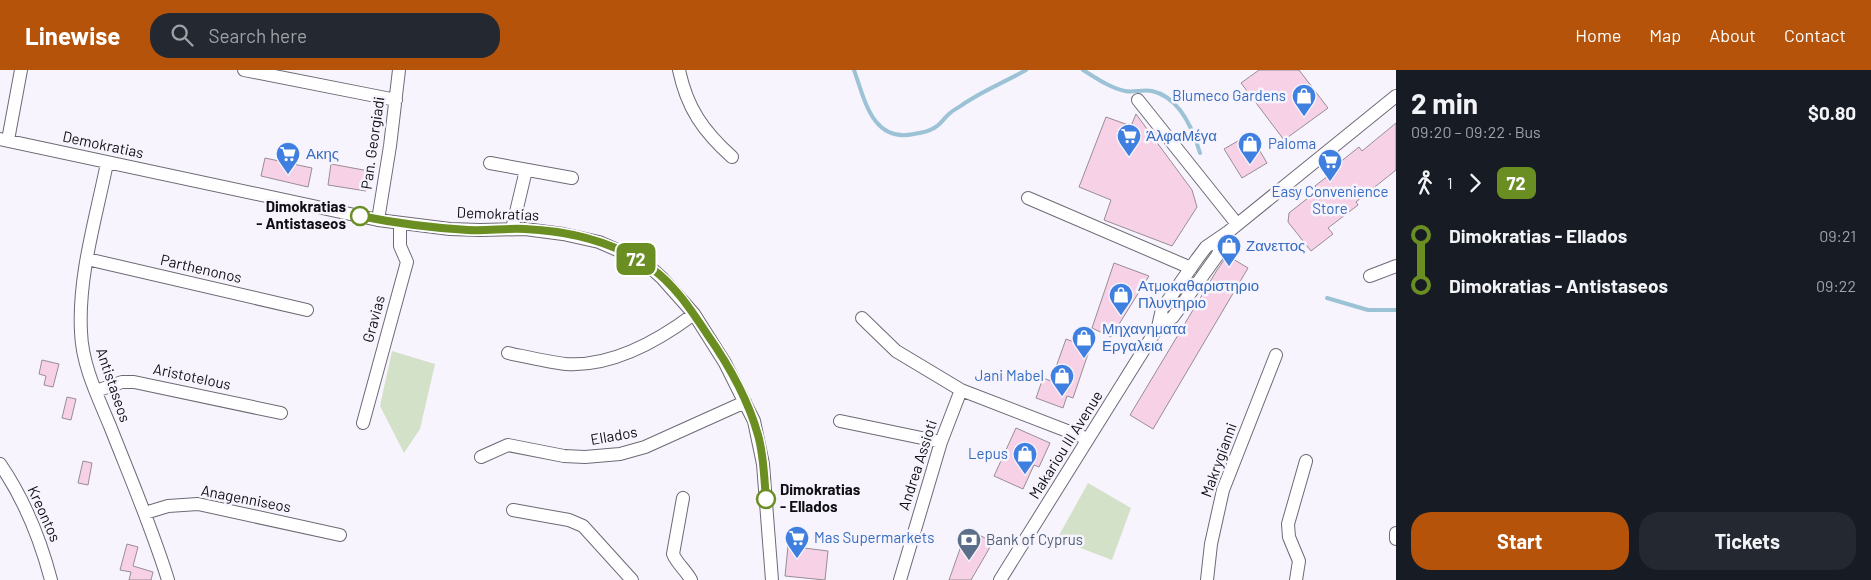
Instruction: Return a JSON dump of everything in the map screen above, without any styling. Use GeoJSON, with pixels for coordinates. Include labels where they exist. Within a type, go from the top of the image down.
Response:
{"type":"FeatureCollection","features":[{"type":"Feature","properties":{"kind":"street"},"geometry":{"type":"LineString","coordinates":[[4,140],[21,70]]}},
{"type":"Feature","properties":{"kind":"street"},"geometry":{"type":"LineString","coordinates":[[244,70],[396,100]]}},
{"type":"Feature","properties":{"kind":"street","name":"Pan. Georgiadi"},"geometry":{"type":"LineString","coordinates":[[378,220],[399,70]]}},
{"type":"Feature","properties":{"kind":"street"},"geometry":{"type":"LineString","coordinates":[[679,70],[686,94],[700,123],[732,157]]}},
{"type":"Feature","properties":{"kind":"street","name":"Makariou III Avenue"},"geometry":{"type":"LineString","coordinates":[[1000,580],[1158,327],[1162,309],[1206,247],[1396,96]]}},
{"type":"Feature","properties":{"kind":"street"},"geometry":{"type":"LineString","coordinates":[[1138,100],[1232,228]]}},
{"type":"Feature","properties":{"kind":"street","name":"Demokratias"},"geometry":{"type":"LineString","coordinates":[[4,140],[400,224],[467,230],[538,230],[573,235],[620,250],[652,269],[694,314],[725,363],[754,421],[762,452],[772,580]]}},
{"type":"Feature","properties":{"kind":"street","name":"Antistaseos"},"geometry":{"type":"LineString","coordinates":[[107,163],[87,259],[82,301],[81,333],[96,391],[145,514],[168,580]]}},
{"type":"Feature","properties":{"kind":"street"},"geometry":{"type":"LineString","coordinates":[[490,163],[572,178]]}},
{"type":"Feature","properties":{"kind":"street"},"geometry":{"type":"LineString","coordinates":[[512,229],[526,170]]}},
{"type":"Feature","properties":{"kind":"street"},"geometry":{"type":"LineString","coordinates":[[1028,198],[1191,268]]}},
{"type":"Feature","properties":{"kind":"street","name":"Gravias"},"geometry":{"type":"LineString","coordinates":[[363,423],[406,262],[400,246],[400,224]]}},
{"type":"Feature","properties":{"kind":"street","name":"Makariou III Avenue"},"geometry":{"type":"LineString","coordinates":[[1158,327],[1173,317],[1217,256],[1232,228]]}},
{"type":"Feature","properties":{"kind":"street","name":"Parthenonos"},"geometry":{"type":"LineString","coordinates":[[87,259],[307,310]]}},
{"type":"Feature","properties":{"kind":"street"},"geometry":{"type":"LineString","coordinates":[[1370,276],[1396,266]]}},
{"type":"Feature","properties":{"kind":"street"},"geometry":{"type":"LineString","coordinates":[[508,353],[555,362],[584,363],[612,357],[641,347],[673,330],[694,314]]}},
{"type":"Feature","properties":{"kind":"street"},"geometry":{"type":"LineString","coordinates":[[862,318],[896,351],[960,390],[1088,439]]}},
{"type":"Feature","properties":{"kind":"street","name":"Makrygianni"},"geometry":{"type":"LineString","coordinates":[[1207,580],[1215,524],[1224,490],[1276,355]]}},
{"type":"Feature","properties":{"kind":"street","name":"Aristotelous"},"geometry":{"type":"LineString","coordinates":[[96,391],[122,382],[134,382],[281,413]]}},
{"type":"Feature","properties":{"kind":"street","name":"Andrea Assioti"},"geometry":{"type":"LineString","coordinates":[[900,580],[941,442],[960,390]]}},
{"type":"Feature","properties":{"kind":"street","name":"Ellados"},"geometry":{"type":"LineString","coordinates":[[482,457],[508,446],[564,456],[585,457],[620,454],[645,447],[745,402]]}},
{"type":"Feature","properties":{"kind":"street"},"geometry":{"type":"LineString","coordinates":[[840,421],[941,442]]}},
{"type":"Feature","properties":{"kind":"street"},"geometry":{"type":"LineString","coordinates":[[1296,580],[1299,561],[1289,537],[1288,524],[1306,461]]}},
{"type":"Feature","properties":{"kind":"street","name":"Kreontos"},"geometry":{"type":"LineString","coordinates":[[0,464],[31,520],[43,550],[51,580]]}},
{"type":"Feature","properties":{"kind":"street"},"geometry":{"type":"LineString","coordinates":[[683,498],[673,554],[691,580]]}},
{"type":"Feature","properties":{"kind":"street","name":"Anagenniseos"},"geometry":{"type":"LineString","coordinates":[[145,514],[168,506],[198,504],[340,535]]}},
{"type":"Feature","properties":{"kind":"street"},"geometry":{"type":"LineString","coordinates":[[513,510],[577,522],[588,530],[632,580]]}},
{"type":"Feature","properties":{"kind":"street"},"geometry":{"type":"LineString","coordinates":[[1396,532],[1396,539]]}},
{"type":"Feature","properties":{"kind":"green space"},"geometry":{"type":"Polygon","coordinates":[[[392,351],[435,364],[420,429],[404,453],[380,406],[392,351]]]}},
{"type":"Feature","properties":{"kind":"green space"},"geometry":{"type":"Polygon","coordinates":[[[1088,483],[1131,508],[1112,560],[1057,539],[1088,483]]]}},
{"type":"Feature","properties":{"kind":"building"},"geometry":{"type":"Polygon","coordinates":[[[1259,70],[1299,70],[1328,108],[1284,140],[1241,83],[1259,70]]]}},
{"type":"Feature","properties":{"kind":"building","name":"ΆλφαΜέγα"},"geometry":{"type":"Polygon","coordinates":[[[1136,114],[1192,190],[1197,207],[1172,246],[1104,220],[1111,200],[1079,187],[1106,117],[1131,126],[1136,114]]]}},
{"type":"Feature","properties":{"kind":"building"},"geometry":{"type":"Polygon","coordinates":[[[1396,123],[1396,170],[1356,202],[1358,205],[1328,228],[1333,234],[1311,251],[1288,222],[1289,213],[1318,190],[1315,186],[1342,165],[1339,163],[1359,147],[1362,151],[1396,123]]]}},
{"type":"Feature","properties":{"kind":"building"},"geometry":{"type":"Polygon","coordinates":[[[1250,134],[1267,163],[1242,178],[1224,149],[1250,134]]]}},
{"type":"Feature","properties":{"kind":"building"},"geometry":{"type":"Polygon","coordinates":[[[265,158],[312,168],[308,187],[261,176],[265,158]]]}},
{"type":"Feature","properties":{"kind":"building"},"geometry":{"type":"Polygon","coordinates":[[[331,164],[369,171],[366,191],[328,185],[331,164]]]}},
{"type":"Feature","properties":{"kind":"building"},"geometry":{"type":"Polygon","coordinates":[[[1233,259],[1248,268],[1153,429],[1130,415],[1217,270],[1224,260],[1233,259]]]}},
{"type":"Feature","properties":{"kind":"building"},"geometry":{"type":"Polygon","coordinates":[[[1114,263],[1149,276],[1111,337],[1092,328],[1114,263]]]}},
{"type":"Feature","properties":{"kind":"building"},"geometry":{"type":"Polygon","coordinates":[[[1066,339],[1090,348],[1073,398],[1067,396],[1063,408],[1036,398],[1043,378],[1051,381],[1066,339]]]}},
{"type":"Feature","properties":{"kind":"building"},"geometry":{"type":"Polygon","coordinates":[[[42,360],[59,364],[53,387],[44,385],[46,376],[39,374],[42,360]]]}},
{"type":"Feature","properties":{"kind":"building"},"geometry":{"type":"Polygon","coordinates":[[[67,397],[76,399],[71,420],[62,418],[67,397]]]}},
{"type":"Feature","properties":{"kind":"building"},"geometry":{"type":"Polygon","coordinates":[[[1016,428],[1050,443],[1039,467],[1034,465],[1023,489],[994,476],[1016,428]]]}},
{"type":"Feature","properties":{"kind":"building"},"geometry":{"type":"Polygon","coordinates":[[[83,461],[92,463],[88,485],[78,483],[83,461]]]}},
{"type":"Feature","properties":{"kind":"building","name":"Bank of Cyprus"},"geometry":{"type":"Polygon","coordinates":[[[967,529],[993,542],[971,580],[949,580],[967,529]]]}},
{"type":"Feature","properties":{"kind":"building"},"geometry":{"type":"Polygon","coordinates":[[[127,544],[138,547],[133,566],[153,572],[151,580],[129,580],[131,572],[120,570],[127,544]]]}},
{"type":"Feature","properties":{"kind":"building"},"geometry":{"type":"Polygon","coordinates":[[[788,546],[828,551],[825,580],[785,576],[788,546]]]}},
{"type":"Feature","properties":{"kind":"waterway"},"geometry":{"type":"LineString","coordinates":[[854,70],[872,117],[879,126],[888,132],[900,135],[921,133],[935,128],[951,113],[970,100],[1026,70]]}},
{"type":"Feature","properties":{"kind":"waterway"},"geometry":{"type":"LineString","coordinates":[[1083,70],[1119,90],[1145,90],[1162,94],[1184,115],[1200,153]]}},
{"type":"Feature","properties":{"kind":"waterway"},"geometry":{"type":"LineString","coordinates":[[1327,298],[1368,310],[1396,310]]}},
{"type":"Feature","properties":{"kind":"bus line","name":"72"},"geometry":{"type":"LineString","coordinates":[[360,216],[400,224],[450,229],[525,229],[586,238],[620,250],[652,269],[694,314],[725,363],[745,402],[754,421],[762,452],[766,499]]}},
{"type":"Feature","properties":{"kind":"place","name":"Blumeco Gardens"},"geometry":{"type":"Point","coordinates":[1304,117]}},
{"type":"Feature","properties":{"kind":"place","name":"ΆλφαΜέγα"},"geometry":{"type":"Point","coordinates":[1129,157]}},
{"type":"Feature","properties":{"kind":"place","name":"Paloma"},"geometry":{"type":"Point","coordinates":[1250,165]}},
{"type":"Feature","properties":{"kind":"place","name":"Ακης"},"geometry":{"type":"Point","coordinates":[288,175]}},
{"type":"Feature","properties":{"kind":"place","name":"Easy Convenience Store"},"geometry":{"type":"Point","coordinates":[1330,182]}},
{"type":"Feature","properties":{"kind":"place","name":"Dimokratias - Antistaseos"},"geometry":{"type":"Point","coordinates":[360,216]}},
{"type":"Feature","properties":{"kind":"place","name":"Ζανεττος"},"geometry":{"type":"Point","coordinates":[1229,267]}},
{"type":"Feature","properties":{"kind":"place","name":"Ατμοκαθαριστηριο Πλυντηριο"},"geometry":{"type":"Point","coordinates":[1121,316]}},
{"type":"Feature","properties":{"kind":"place","name":"Μηχανηματα Εργαλεια"},"geometry":{"type":"Point","coordinates":[1084,359]}},
{"type":"Feature","properties":{"kind":"place","name":"Jani Mabel"},"geometry":{"type":"Point","coordinates":[1062,397]}},
{"type":"Feature","properties":{"kind":"place","name":"Lepus"},"geometry":{"type":"Point","coordinates":[1025,475]}},
{"type":"Feature","properties":{"kind":"place","name":"Dimokratias - Ellados"},"geometry":{"type":"Point","coordinates":[766,499]}},
{"type":"Feature","properties":{"kind":"place","name":"Mas Supermarkets"},"geometry":{"type":"Point","coordinates":[797,559]}},
{"type":"Feature","properties":{"kind":"place","name":"Bank of Cyprus"},"geometry":{"type":"Point","coordinates":[969,561]}}]}
